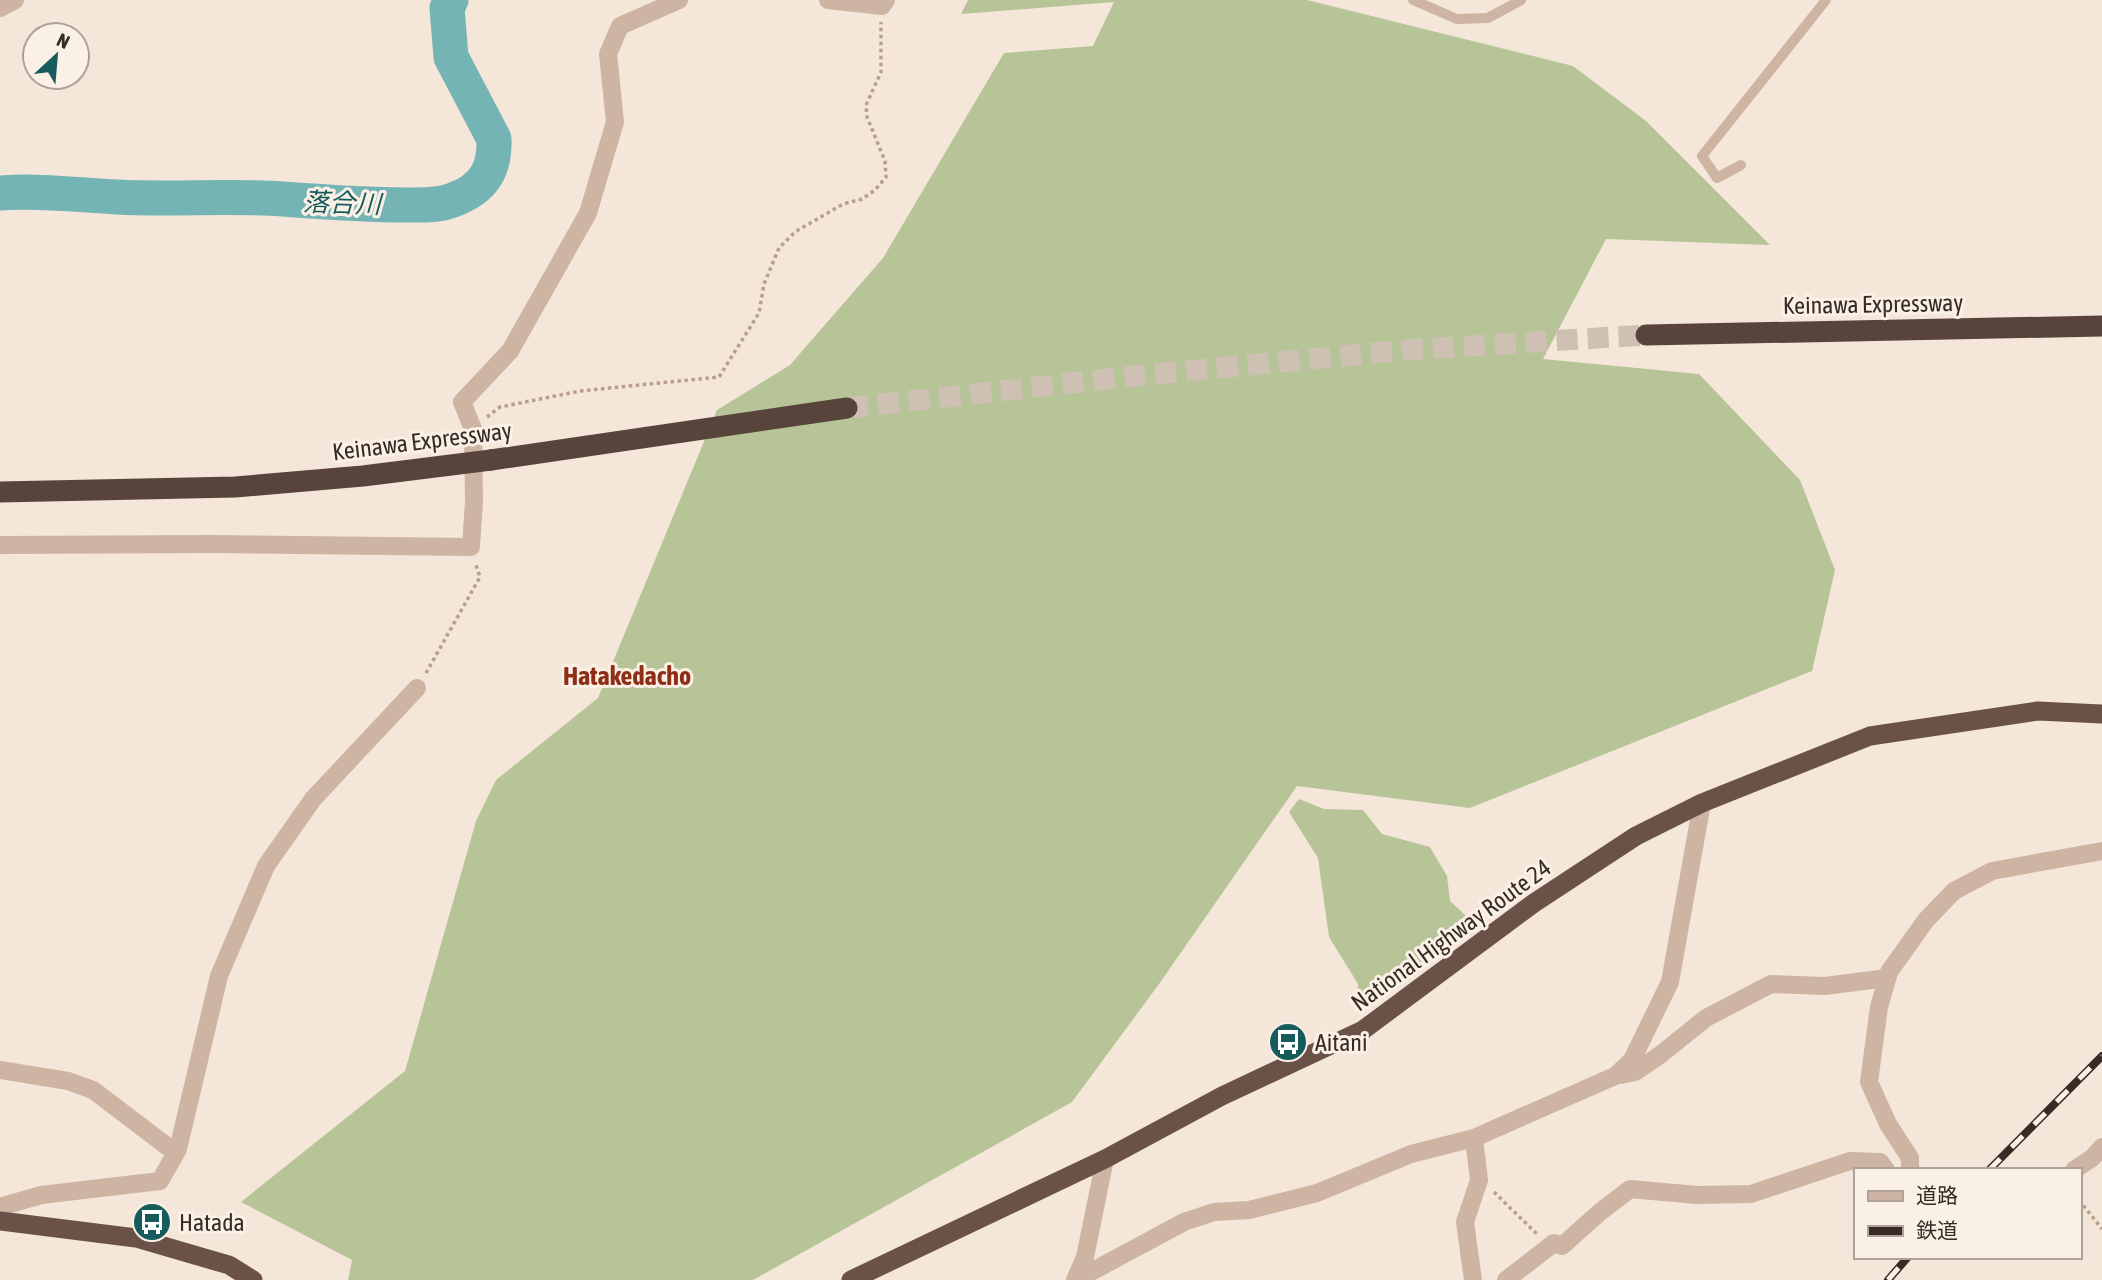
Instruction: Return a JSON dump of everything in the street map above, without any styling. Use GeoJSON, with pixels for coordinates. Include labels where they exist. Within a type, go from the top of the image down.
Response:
{"type":"FeatureCollection","features":[{"type":"Feature","properties":{"kind":"highway","name":"Keinawa Expressway"},"geometry":{"type":"LineString","coordinates":[[1646,335],[2102,326]]}},
{"type":"Feature","properties":{"kind":"highway","name":"Keinawa Expressway"},"geometry":{"type":"LineString","coordinates":[[0,492],[235,487],[363,476],[847,408]]}},
{"type":"Feature","properties":{"kind":"highway","name":"National Highway Route 24"},"geometry":{"type":"LineString","coordinates":[[851,1280],[1105,1159],[1222,1096],[1363,1030],[1534,903],[1636,836],[1702,803],[1870,736],[2038,711],[2102,714]]}},
{"type":"Feature","properties":{"kind":"highway"},"geometry":{"type":"LineString","coordinates":[[0,1221],[136,1238],[229,1265],[253,1280]]}},
{"type":"Feature","properties":{"kind":"street"},"geometry":{"type":"LineString","coordinates":[[0,8],[15,0]]}},
{"type":"Feature","properties":{"kind":"street"},"geometry":{"type":"LineString","coordinates":[[2,545],[471,547],[474,502],[473,429],[462,402],[510,351],[588,213],[615,122],[608,54],[620,26],[679,0]]}},
{"type":"Feature","properties":{"kind":"street"},"geometry":{"type":"LineString","coordinates":[[828,0],[884,3]]}},
{"type":"Feature","properties":{"kind":"street"},"geometry":{"type":"LineString","coordinates":[[0,1207],[41,1195],[160,1181],[178,1149],[219,976],[266,866],[313,799],[417,688]]}},
{"type":"Feature","properties":{"kind":"street"},"geometry":{"type":"LineString","coordinates":[[1615,1076],[1632,1060],[1671,982],[1702,803]]}},
{"type":"Feature","properties":{"kind":"street"},"geometry":{"type":"LineString","coordinates":[[1910,1168],[1910,1158],[1888,1124],[1869,1082],[1879,1007],[1889,972],[1926,920],[1954,891],[1992,871],[2102,851]]}},
{"type":"Feature","properties":{"kind":"street"},"geometry":{"type":"LineString","coordinates":[[1075,1280],[1184,1222],[1214,1212],[1249,1210],[1317,1193],[1411,1154],[1474,1138],[1615,1076],[1635,1072],[1706,1018],[1771,984],[1825,986],[1887,978]]}},
{"type":"Feature","properties":{"kind":"street"},"geometry":{"type":"LineString","coordinates":[[0,1070],[68,1081],[93,1090],[172,1150],[178,1149]]}},
{"type":"Feature","properties":{"kind":"street"},"geometry":{"type":"LineString","coordinates":[[1473,1280],[1465,1222],[1479,1180],[1474,1138]]}},
{"type":"Feature","properties":{"kind":"street"},"geometry":{"type":"LineString","coordinates":[[2077,1168],[2102,1147]]}},
{"type":"Feature","properties":{"kind":"street"},"geometry":{"type":"LineString","coordinates":[[1075,1280],[1085,1258],[1105,1159]]}},
{"type":"Feature","properties":{"kind":"street"},"geometry":{"type":"LineString","coordinates":[[1506,1280],[1554,1243],[1562,1245],[1630,1189],[1697,1195],[1751,1194],[1850,1161],[1880,1162],[1884,1168]]}},
{"type":"Feature","properties":{"kind":"lane"},"geometry":{"type":"LineString","coordinates":[[1413,0],[1457,19],[1488,18],[1521,0]]}},
{"type":"Feature","properties":{"kind":"lane"},"geometry":{"type":"LineString","coordinates":[[1741,165],[1717,178],[1702,156],[1826,0]]}},
{"type":"Feature","properties":{"kind":"path"},"geometry":{"type":"LineString","coordinates":[[473,429],[499,407],[580,391],[719,377],[759,313],[764,284],[779,248],[795,232],[843,204],[862,199],[875,190],[886,177],[885,161],[867,117],[866,105],[881,72],[884,3]]}},
{"type":"Feature","properties":{"kind":"path"},"geometry":{"type":"LineString","coordinates":[[417,688],[480,577],[471,547]]}},
{"type":"Feature","properties":{"kind":"path"},"geometry":{"type":"LineString","coordinates":[[1479,1180],[1550,1246]]}},
{"type":"Feature","properties":{"kind":"path"},"geometry":{"type":"LineString","coordinates":[[2081,1203],[2102,1229]]}},
{"type":"Feature","properties":{"kind":"green space"},"geometry":{"type":"Polygon","coordinates":[[[968,0],[1307,0],[1573,66],[1646,121],[1770,245],[1606,239],[1543,359],[1699,374],[1800,480],[1835,570],[1812,671],[1470,808],[1297,786],[1159,984],[1072,1102],[753,1280],[348,1280],[352,1260],[241,1202],[405,1071],[476,821],[496,780],[598,698],[717,410],[790,365],[883,258],[1004,53],[1093,46],[1114,2],[961,14],[968,0]]]}},
{"type":"Feature","properties":{"kind":"green space"},"geometry":{"type":"Polygon","coordinates":[[[1299,799],[1324,809],[1363,810],[1382,834],[1430,847],[1447,876],[1450,901],[1476,925],[1359,1006],[1358,984],[1329,937],[1318,858],[1289,812],[1299,799]]]}},
{"type":"Feature","properties":{"kind":"waterway","name":"落合川"},"geometry":{"type":"LineString","coordinates":[[0,193],[44,192],[138,198],[262,198],[391,205],[430,205],[463,196],[485,177],[492,160],[494,139],[451,57],[447,8],[451,0]]}},
{"type":"Feature","properties":{"kind":"tunnel"},"geometry":{"type":"LineString","coordinates":[[847,408],[1153,374],[1406,350],[1646,335]]}},
{"type":"Feature","properties":{"kind":"railway"},"geometry":{"type":"LineString","coordinates":[[1991,1168],[2102,1056]]}},
{"type":"Feature","properties":{"kind":"railway"},"geometry":{"type":"LineString","coordinates":[[1888,1280],[1906,1259]]}},
{"type":"Feature","properties":{"kind":"place","name":"Aitani"},"geometry":{"type":"Point","coordinates":[1288,1042]}},
{"type":"Feature","properties":{"kind":"place","name":"Hatada"},"geometry":{"type":"Point","coordinates":[152,1222]}},
{"type":"Feature","properties":{"kind":"district","name":"Hatakedacho"},"geometry":{"type":"Point","coordinates":[627,676]}}]}
